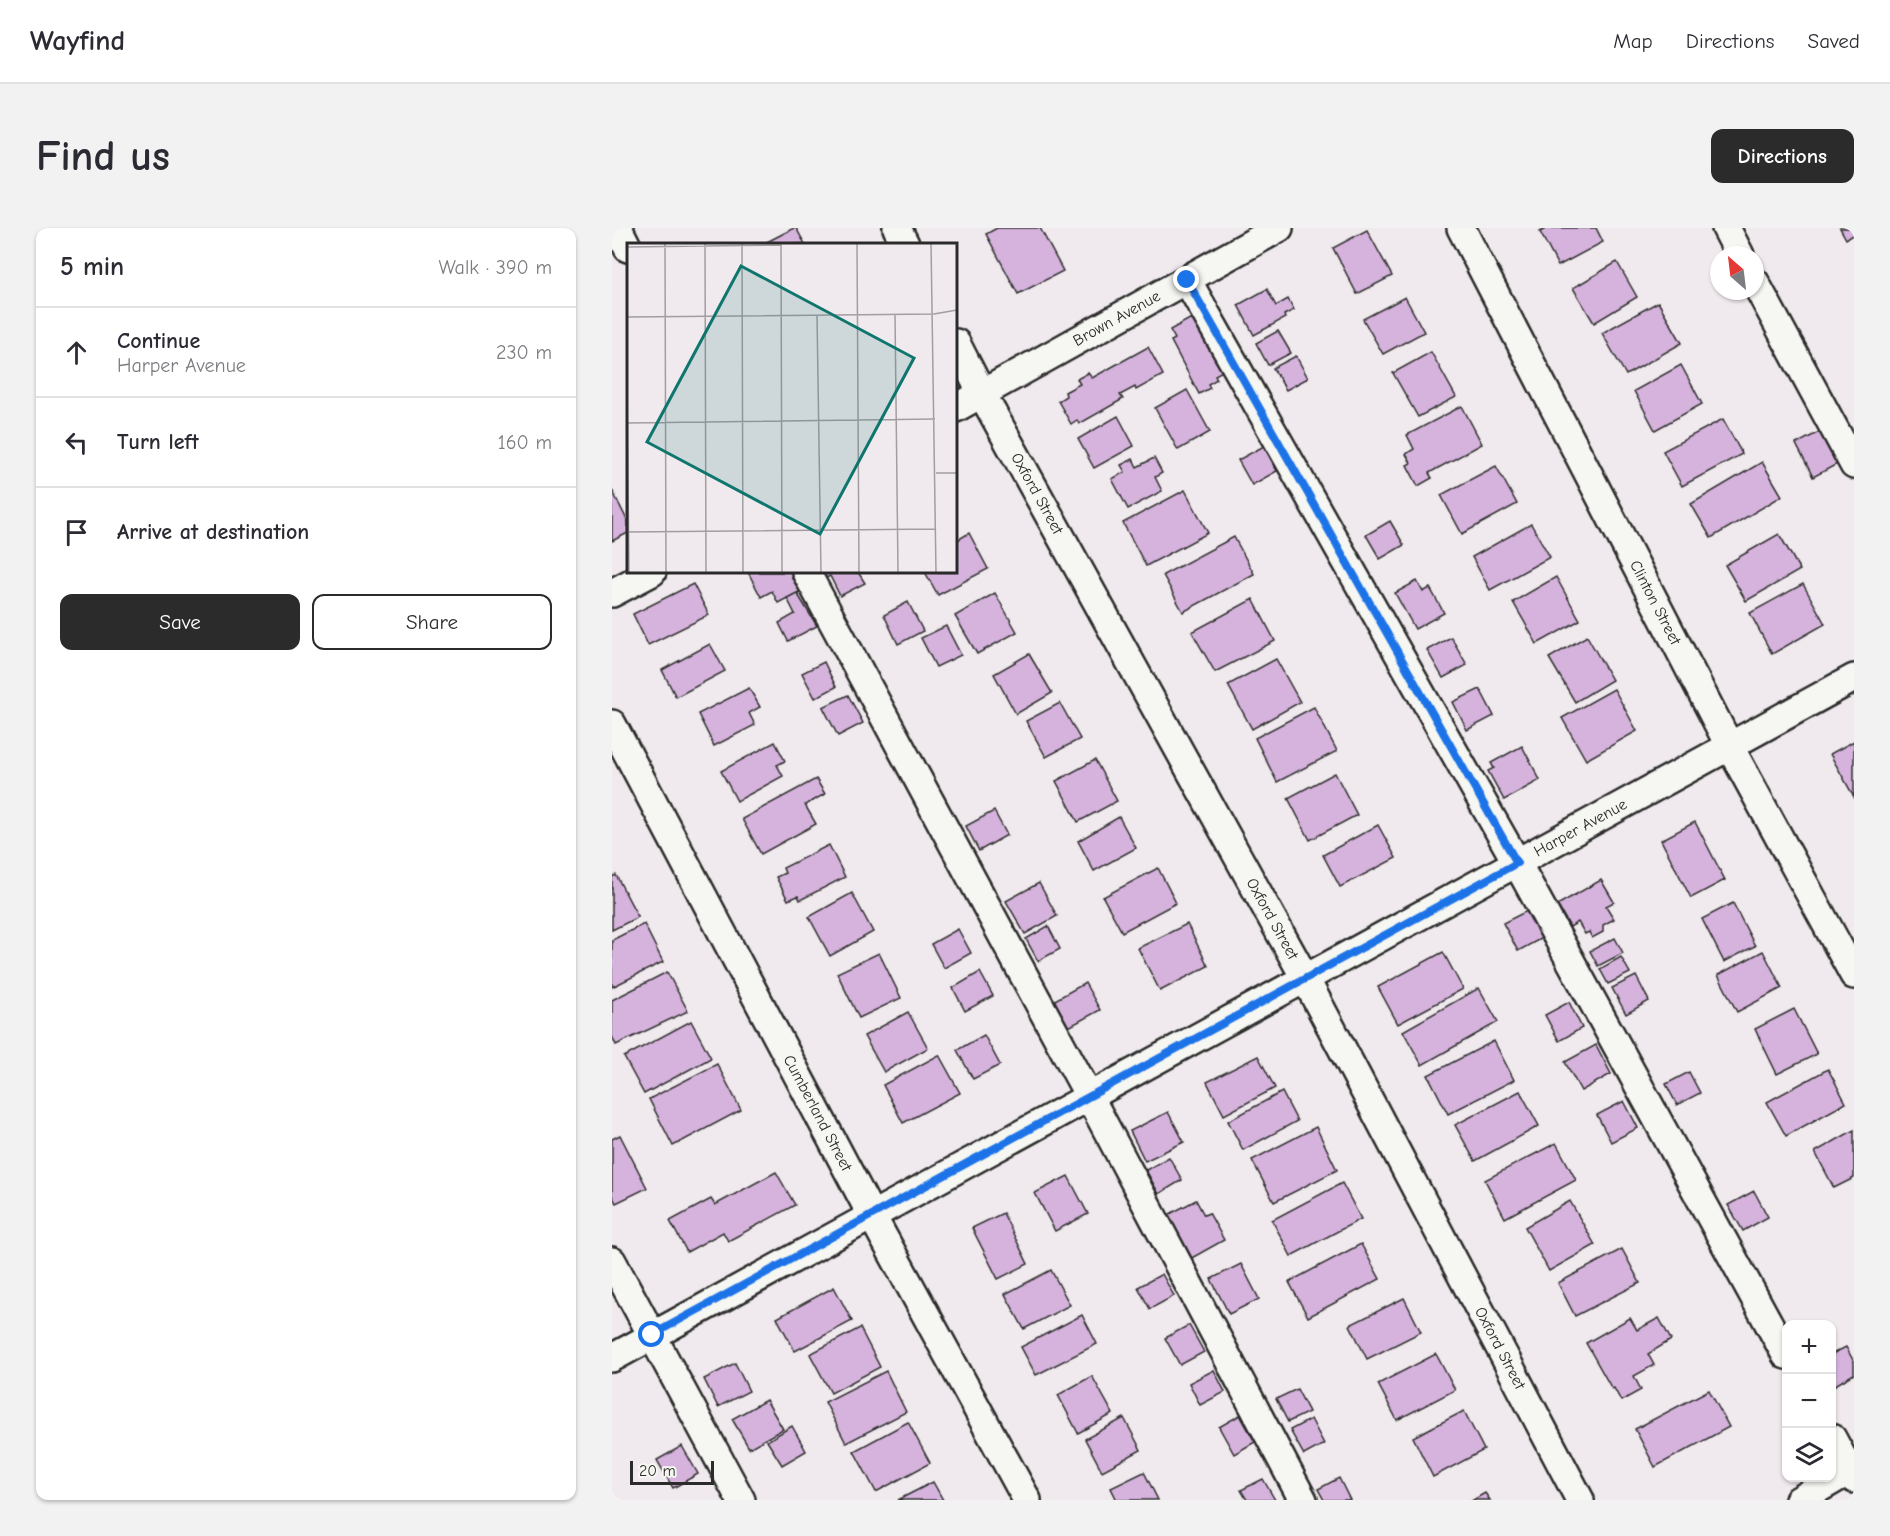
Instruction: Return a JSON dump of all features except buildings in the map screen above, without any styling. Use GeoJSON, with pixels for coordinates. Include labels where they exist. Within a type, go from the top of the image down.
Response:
{"type":"FeatureCollection","features":[{"type":"Feature","properties":{"kind":"street"},"geometry":{"type":"LineString","coordinates":[[618,228],[627,246]]}},
{"type":"Feature","properties":{"kind":"street"},"geometry":{"type":"LineString","coordinates":[[897,228],[904,243]]}},
{"type":"Feature","properties":{"kind":"street","name":"Brown Avenue"},"geometry":{"type":"LineString","coordinates":[[957,407],[1279,228]]}},
{"type":"Feature","properties":{"kind":"street","name":"Clinton Street"},"geometry":{"type":"LineString","coordinates":[[1461,228],[1730,747],[1854,975]]}},
{"type":"Feature","properties":{"kind":"street"},"geometry":{"type":"LineString","coordinates":[[1726,228],[1735,246]]}},
{"type":"Feature","properties":{"kind":"street"},"geometry":{"type":"LineString","coordinates":[[1187,280],[1517,863],[1782,1348]]}},
{"type":"Feature","properties":{"kind":"street"},"geometry":{"type":"LineString","coordinates":[[1764,299],[1854,465]]}},
{"type":"Feature","properties":{"kind":"street","name":"Oxford Street"},"geometry":{"type":"LineString","coordinates":[[957,345],[1305,978],[1580,1500]]}},
{"type":"Feature","properties":{"kind":"street"},"geometry":{"type":"LineString","coordinates":[[612,593],[650,573]]}},
{"type":"Feature","properties":{"kind":"street"},"geometry":{"type":"LineString","coordinates":[[807,573],[1089,1096],[1303,1500]]}},
{"type":"Feature","properties":{"kind":"street","name":"Harper Avenue"},"geometry":{"type":"LineString","coordinates":[[612,1358],[1854,678]]}},
{"type":"Feature","properties":{"kind":"street","name":"Cumberland Street"},"geometry":{"type":"LineString","coordinates":[[612,723],[872,1215],[1027,1500]]}},
{"type":"Feature","properties":{"kind":"street"},"geometry":{"type":"LineString","coordinates":[[612,1261],[741,1500]]}},
{"type":"Feature","properties":{"kind":"street"},"geometry":{"type":"LineString","coordinates":[[1799,1500],[1853,1473],[1836,1444]]}},
{"type":"Feature","properties":{"kind":"route"},"geometry":{"type":"LineString","coordinates":[[652,1335],[1517,863],[1187,280]]}}]}
